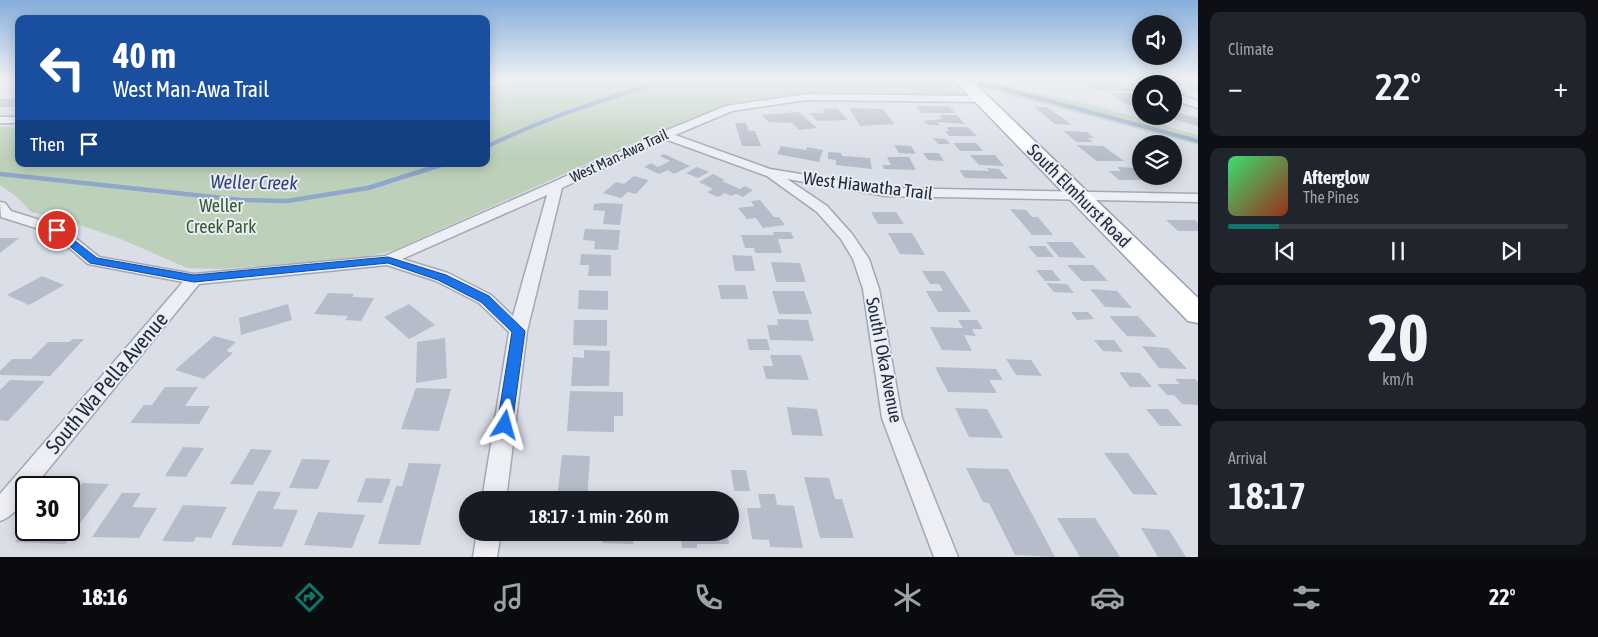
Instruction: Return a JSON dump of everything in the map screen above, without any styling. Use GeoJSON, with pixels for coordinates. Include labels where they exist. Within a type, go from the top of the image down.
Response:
{"type":"FeatureCollection","features":[{"type":"Feature","properties":{"kind":"main road","name":"South Elmhurst Road"},"geometry":{"type":"LineString","coordinates":[[987,105],[1198,314]]}},
{"type":"Feature","properties":{"kind":"street","name":"West Man-Awa Trail"},"geometry":{"type":"LineString","coordinates":[[2,212],[57,230],[94,261],[194,279],[388,260],[556,186],[664,135],[730,108],[747,105]]}},
{"type":"Feature","properties":{"kind":"street"},"geometry":{"type":"LineString","coordinates":[[0,120],[15,120]]}},
{"type":"Feature","properties":{"kind":"street","name":"West Hiawatha Trail"},"geometry":{"type":"LineString","coordinates":[[664,135],[767,172],[847,187],[919,194],[1198,198]]}},
{"type":"Feature","properties":{"kind":"street","name":"South I Oka Avenue"},"geometry":{"type":"LineString","coordinates":[[767,172],[822,209],[847,237],[861,259],[871,289],[892,418],[946,557]]}},
{"type":"Feature","properties":{"kind":"street"},"geometry":{"type":"LineString","coordinates":[[495,491],[518,331],[556,186]]}},
{"type":"Feature","properties":{"kind":"street"},"geometry":{"type":"LineString","coordinates":[[814,203],[820,195],[847,187]]}},
{"type":"Feature","properties":{"kind":"street","name":"West Man-Awa Trail"},"geometry":{"type":"LineString","coordinates":[[388,260],[442,278],[485,299],[518,331]]}},
{"type":"Feature","properties":{"kind":"street","name":"South Wa Pella Avenue"},"geometry":{"type":"LineString","coordinates":[[0,511],[194,279]]}},
{"type":"Feature","properties":{"kind":"street"},"geometry":{"type":"LineString","coordinates":[[485,557],[488,541]]}},
{"type":"Feature","properties":{"kind":"green space","name":"Weller Creek Park"},"geometry":{"type":"Polygon","coordinates":[[[490,105],[728,105],[642,139],[395,250],[361,258],[223,269],[187,268],[121,239],[62,219],[31,212],[17,197],[0,185],[0,127],[15,128],[15,167],[490,167],[490,105]]]}},
{"type":"Feature","properties":{"kind":"green space"},"geometry":{"type":"Polygon","coordinates":[[[1048,105],[1092,105],[1132,116],[1132,125],[1163,125],[1198,135],[1198,145],[1182,141],[1182,135],[1160,135],[1048,105]]]}},
{"type":"Feature","properties":{"kind":"building"},"geometry":{"type":"Polygon","coordinates":[[[0,105],[15,105],[15,107],[0,107],[0,105]]]}},
{"type":"Feature","properties":{"kind":"building"},"geometry":{"type":"Polygon","coordinates":[[[916,106],[949,106],[955,113],[922,113],[916,106]]]}},
{"type":"Feature","properties":{"kind":"building"},"geometry":{"type":"Polygon","coordinates":[[[1034,107],[1047,107],[1072,125],[1055,124],[1034,107]]]}},
{"type":"Feature","properties":{"kind":"building"},"geometry":{"type":"Polygon","coordinates":[[[837,108],[848,120],[817,121],[810,113],[826,113],[822,109],[837,108]]]}},
{"type":"Feature","properties":{"kind":"building"},"geometry":{"type":"Polygon","coordinates":[[[849,108],[883,109],[894,124],[860,126],[849,108]]]}},
{"type":"Feature","properties":{"kind":"building"},"geometry":{"type":"Polygon","coordinates":[[[799,112],[817,128],[799,130],[792,123],[769,122],[762,115],[799,112]]]}},
{"type":"Feature","properties":{"kind":"building"},"geometry":{"type":"Polygon","coordinates":[[[1182,114],[1198,118],[1198,126],[1182,122],[1182,114]]]}},
{"type":"Feature","properties":{"kind":"building"},"geometry":{"type":"Polygon","coordinates":[[[939,115],[957,115],[965,124],[937,122],[940,125],[928,125],[924,121],[943,119],[939,115]]]}},
{"type":"Feature","properties":{"kind":"building"},"geometry":{"type":"Polygon","coordinates":[[[735,123],[746,123],[749,131],[755,131],[761,146],[742,146],[735,123]]]}},
{"type":"Feature","properties":{"kind":"building"},"geometry":{"type":"Polygon","coordinates":[[[946,127],[968,127],[977,136],[949,136],[945,131],[949,131],[946,127]]]}},
{"type":"Feature","properties":{"kind":"building"},"geometry":{"type":"Polygon","coordinates":[[[1064,131],[1087,132],[1094,138],[1087,138],[1093,142],[1076,142],[1064,131]]]}},
{"type":"Feature","properties":{"kind":"building"},"geometry":{"type":"Polygon","coordinates":[[[933,138],[946,139],[950,144],[938,144],[933,138]]]}},
{"type":"Feature","properties":{"kind":"building"},"geometry":{"type":"Polygon","coordinates":[[[953,143],[976,143],[983,151],[960,151],[953,143]]]}},
{"type":"Feature","properties":{"kind":"building"},"geometry":{"type":"Polygon","coordinates":[[[894,145],[911,146],[916,154],[899,153],[894,145]]]}},
{"type":"Feature","properties":{"kind":"building"},"geometry":{"type":"Polygon","coordinates":[[[1076,145],[1103,146],[1124,161],[1097,161],[1076,145]]]}},
{"type":"Feature","properties":{"kind":"building"},"geometry":{"type":"Polygon","coordinates":[[[781,146],[806,150],[807,147],[823,150],[819,162],[777,154],[781,146]]]}},
{"type":"Feature","properties":{"kind":"building"},"geometry":{"type":"Polygon","coordinates":[[[828,152],[841,153],[842,156],[870,158],[872,169],[836,165],[836,160],[828,159],[828,152]]]}},
{"type":"Feature","properties":{"kind":"building"},"geometry":{"type":"Polygon","coordinates":[[[923,153],[939,153],[944,161],[928,160],[923,153]]]}},
{"type":"Feature","properties":{"kind":"building"},"geometry":{"type":"Polygon","coordinates":[[[664,154],[690,166],[674,174],[668,170],[659,174],[644,167],[651,163],[658,167],[670,161],[660,156],[664,154]]]}},
{"type":"Feature","properties":{"kind":"building"},"geometry":{"type":"Polygon","coordinates":[[[970,155],[995,155],[1004,166],[979,165],[970,155]]]}},
{"type":"Feature","properties":{"kind":"building"},"geometry":{"type":"Polygon","coordinates":[[[887,157],[909,157],[916,170],[884,169],[882,165],[891,165],[887,157]]]}},
{"type":"Feature","properties":{"kind":"building"},"geometry":{"type":"Polygon","coordinates":[[[697,167],[709,172],[698,178],[686,173],[697,167]]]}},
{"type":"Feature","properties":{"kind":"building"},"geometry":{"type":"Polygon","coordinates":[[[1117,167],[1132,168],[1132,180],[1119,180],[1109,171],[1121,171],[1117,167]]]}},
{"type":"Feature","properties":{"kind":"building"},"geometry":{"type":"Polygon","coordinates":[[[987,168],[999,169],[1008,179],[965,178],[959,170],[989,171],[987,168]]]}},
{"type":"Feature","properties":{"kind":"building"},"geometry":{"type":"Polygon","coordinates":[[[713,174],[725,180],[722,181],[740,189],[745,186],[753,190],[743,197],[736,194],[731,196],[725,193],[718,197],[707,192],[713,189],[699,182],[713,174]]]}},
{"type":"Feature","properties":{"kind":"building"},"geometry":{"type":"Polygon","coordinates":[[[634,176],[649,180],[636,194],[628,192],[621,198],[603,193],[616,182],[624,184],[634,176]]]}},
{"type":"Feature","properties":{"kind":"building"},"geometry":{"type":"Polygon","coordinates":[[[760,200],[774,217],[779,217],[785,225],[763,228],[756,218],[747,219],[738,208],[754,206],[751,201],[760,200]]]}},
{"type":"Feature","properties":{"kind":"building"},"geometry":{"type":"Polygon","coordinates":[[[594,204],[623,204],[620,225],[603,224],[605,211],[593,210],[594,204]]]}},
{"type":"Feature","properties":{"kind":"building"},"geometry":{"type":"Polygon","coordinates":[[[1010,209],[1026,210],[1032,217],[1038,217],[1053,235],[1032,235],[1010,209]]]}},
{"type":"Feature","properties":{"kind":"building"},"geometry":{"type":"Polygon","coordinates":[[[871,212],[896,212],[904,224],[878,224],[871,212]]]}},
{"type":"Feature","properties":{"kind":"building"},"geometry":{"type":"Polygon","coordinates":[[[1166,220],[1195,220],[1198,223],[1198,231],[1178,231],[1166,220]]]}},
{"type":"Feature","properties":{"kind":"building"},"geometry":{"type":"Polygon","coordinates":[[[585,229],[620,230],[618,250],[594,249],[595,241],[583,240],[585,229]]]}},
{"type":"Feature","properties":{"kind":"building"},"geometry":{"type":"Polygon","coordinates":[[[773,232],[791,232],[794,239],[778,239],[782,253],[755,253],[754,248],[745,248],[741,235],[774,235],[773,232]]]}},
{"type":"Feature","properties":{"kind":"building"},"geometry":{"type":"Polygon","coordinates":[[[888,233],[912,233],[925,255],[900,254],[888,233]]]}},
{"type":"Feature","properties":{"kind":"building"},"geometry":{"type":"Polygon","coordinates":[[[0,238],[19,238],[0,253],[0,238]]]}},
{"type":"Feature","properties":{"kind":"building"},"geometry":{"type":"Polygon","coordinates":[[[1046,242],[1072,242],[1086,258],[1059,257],[1046,242]]]}},
{"type":"Feature","properties":{"kind":"building"},"geometry":{"type":"Polygon","coordinates":[[[1028,246],[1045,246],[1054,257],[1037,257],[1028,246]]]}},
{"type":"Feature","properties":{"kind":"building"},"geometry":{"type":"Polygon","coordinates":[[[581,254],[611,255],[611,276],[588,276],[589,265],[580,265],[581,254]]]}},
{"type":"Feature","properties":{"kind":"building"},"geometry":{"type":"Polygon","coordinates":[[[732,255],[752,256],[755,271],[735,271],[732,255]]]}},
{"type":"Feature","properties":{"kind":"building"},"geometry":{"type":"Polygon","coordinates":[[[771,262],[800,263],[806,282],[776,282],[771,262]]]}},
{"type":"Feature","properties":{"kind":"building"},"geometry":{"type":"Polygon","coordinates":[[[1067,265],[1093,265],[1108,281],[1082,281],[1067,265]]]}},
{"type":"Feature","properties":{"kind":"building"},"geometry":{"type":"Polygon","coordinates":[[[1036,270],[1052,270],[1061,281],[1045,281],[1036,270]]]}},
{"type":"Feature","properties":{"kind":"building"},"geometry":{"type":"Polygon","coordinates":[[[922,271],[944,271],[971,312],[938,312],[926,291],[943,291],[939,284],[930,284],[922,271]]]}},
{"type":"Feature","properties":{"kind":"building"},"geometry":{"type":"Polygon","coordinates":[[[42,276],[64,285],[29,305],[7,295],[42,276]]]}},
{"type":"Feature","properties":{"kind":"building"},"geometry":{"type":"Polygon","coordinates":[[[1046,283],[1067,284],[1074,293],[1054,292],[1046,283]]]}},
{"type":"Feature","properties":{"kind":"building"},"geometry":{"type":"Polygon","coordinates":[[[718,285],[745,285],[748,299],[721,299],[718,285]]]}},
{"type":"Feature","properties":{"kind":"building"},"geometry":{"type":"Polygon","coordinates":[[[1090,289],[1117,291],[1132,308],[1105,307],[1090,289]]]}},
{"type":"Feature","properties":{"kind":"building"},"geometry":{"type":"Polygon","coordinates":[[[579,290],[608,291],[608,310],[578,309],[579,290]]]}},
{"type":"Feature","properties":{"kind":"building"},"geometry":{"type":"Polygon","coordinates":[[[772,291],[804,291],[812,314],[779,314],[772,291]]]}},
{"type":"Feature","properties":{"kind":"building"},"geometry":{"type":"Polygon","coordinates":[[[328,293],[354,294],[352,297],[374,298],[361,321],[345,320],[348,316],[314,314],[328,293]]]}},
{"type":"Feature","properties":{"kind":"building"},"geometry":{"type":"Polygon","coordinates":[[[288,304],[292,320],[241,335],[239,318],[288,304]]]}},
{"type":"Feature","properties":{"kind":"building"},"geometry":{"type":"Polygon","coordinates":[[[409,304],[435,325],[409,339],[384,317],[409,304]]]}},
{"type":"Feature","properties":{"kind":"building"},"geometry":{"type":"Polygon","coordinates":[[[1071,312],[1088,312],[1094,319],[1077,320],[1071,312]]]}},
{"type":"Feature","properties":{"kind":"building"},"geometry":{"type":"Polygon","coordinates":[[[1109,316],[1138,316],[1157,337],[1127,336],[1109,316]]]}},
{"type":"Feature","properties":{"kind":"building"},"geometry":{"type":"Polygon","coordinates":[[[777,319],[808,320],[814,341],[770,340],[767,325],[778,325],[777,319]]]}},
{"type":"Feature","properties":{"kind":"building"},"geometry":{"type":"Polygon","coordinates":[[[574,320],[607,320],[607,346],[573,345],[574,320]]]}},
{"type":"Feature","properties":{"kind":"building"},"geometry":{"type":"Polygon","coordinates":[[[958,320],[977,320],[983,329],[972,329],[976,336],[964,335],[972,351],[942,350],[930,327],[963,328],[958,320]]]}},
{"type":"Feature","properties":{"kind":"building"},"geometry":{"type":"Polygon","coordinates":[[[214,336],[236,342],[226,351],[233,353],[204,379],[175,370],[214,336]]]}},
{"type":"Feature","properties":{"kind":"building"},"geometry":{"type":"Polygon","coordinates":[[[445,338],[447,378],[416,383],[417,342],[445,338]]]}},
{"type":"Feature","properties":{"kind":"building"},"geometry":{"type":"Polygon","coordinates":[[[73,339],[84,339],[50,376],[0,375],[0,371],[12,359],[31,359],[48,342],[69,342],[73,339]]]}},
{"type":"Feature","properties":{"kind":"building"},"geometry":{"type":"Polygon","coordinates":[[[747,339],[767,339],[770,350],[749,350],[747,339]]]}},
{"type":"Feature","properties":{"kind":"building"},"geometry":{"type":"Polygon","coordinates":[[[1094,340],[1114,340],[1123,352],[1103,351],[1094,340]]]}},
{"type":"Feature","properties":{"kind":"building"},"geometry":{"type":"Polygon","coordinates":[[[1142,346],[1168,348],[1187,369],[1159,368],[1142,346]]]}},
{"type":"Feature","properties":{"kind":"building"},"geometry":{"type":"Polygon","coordinates":[[[584,350],[610,351],[609,386],[571,386],[573,357],[584,358],[584,350]]]}},
{"type":"Feature","properties":{"kind":"building"},"geometry":{"type":"Polygon","coordinates":[[[770,355],[801,355],[809,380],[766,379],[763,366],[773,366],[770,355]]]}},
{"type":"Feature","properties":{"kind":"building"},"geometry":{"type":"Polygon","coordinates":[[[1006,359],[1031,360],[1042,376],[1016,375],[1006,359]]]}},
{"type":"Feature","properties":{"kind":"building"},"geometry":{"type":"Polygon","coordinates":[[[935,367],[996,369],[1003,380],[989,380],[997,393],[948,392],[935,367]]]}},
{"type":"Feature","properties":{"kind":"building"},"geometry":{"type":"Polygon","coordinates":[[[1119,372],[1140,373],[1152,387],[1130,387],[1119,372]]]}},
{"type":"Feature","properties":{"kind":"building"},"geometry":{"type":"Polygon","coordinates":[[[1175,379],[1195,379],[1198,382],[1198,405],[1182,404],[1174,395],[1167,395],[1157,384],[1180,384],[1175,379]]]}},
{"type":"Feature","properties":{"kind":"building"},"geometry":{"type":"Polygon","coordinates":[[[10,380],[45,381],[8,421],[0,420],[0,390],[10,380]]]}},
{"type":"Feature","properties":{"kind":"building"},"geometry":{"type":"Polygon","coordinates":[[[165,387],[198,387],[185,406],[210,406],[199,424],[130,423],[144,405],[152,405],[165,387]]]}},
{"type":"Feature","properties":{"kind":"building"},"geometry":{"type":"Polygon","coordinates":[[[416,388],[451,389],[439,431],[401,429],[416,388]]]}},
{"type":"Feature","properties":{"kind":"building"},"geometry":{"type":"Polygon","coordinates":[[[570,391],[623,392],[623,416],[614,416],[614,432],[567,431],[570,391]]]}},
{"type":"Feature","properties":{"kind":"building"},"geometry":{"type":"Polygon","coordinates":[[[787,407],[817,409],[823,436],[792,435],[787,407]]]}},
{"type":"Feature","properties":{"kind":"building"},"geometry":{"type":"Polygon","coordinates":[[[955,408],[987,409],[1003,438],[969,437],[955,408]]]}},
{"type":"Feature","properties":{"kind":"building"},"geometry":{"type":"Polygon","coordinates":[[[1146,409],[1168,409],[1182,426],[1160,426],[1146,409]]]}},
{"type":"Feature","properties":{"kind":"building"},"geometry":{"type":"Polygon","coordinates":[[[183,447],[204,448],[186,477],[165,476],[183,447]]]}},
{"type":"Feature","properties":{"kind":"building"},"geometry":{"type":"Polygon","coordinates":[[[251,449],[272,450],[253,485],[230,484],[251,449]]]}},
{"type":"Feature","properties":{"kind":"building"},"geometry":{"type":"Polygon","coordinates":[[[1104,453],[1128,453],[1158,495],[1133,494],[1104,453]]]}},
{"type":"Feature","properties":{"kind":"building"},"geometry":{"type":"Polygon","coordinates":[[[562,455],[590,456],[588,491],[558,491],[562,455]]]}},
{"type":"Feature","properties":{"kind":"building"},"geometry":{"type":"Polygon","coordinates":[[[302,459],[330,460],[318,489],[289,488],[302,459]]]}},
{"type":"Feature","properties":{"kind":"building"},"geometry":{"type":"Polygon","coordinates":[[[409,463],[441,464],[420,545],[378,544],[396,486],[402,486],[409,463]]]}},
{"type":"Feature","properties":{"kind":"building"},"geometry":{"type":"Polygon","coordinates":[[[966,468],[1008,469],[1055,557],[1015,555],[989,503],[983,502],[966,468]]]}},
{"type":"Feature","properties":{"kind":"building"},"geometry":{"type":"Polygon","coordinates":[[[731,470],[746,470],[750,491],[734,491],[731,470]]]}},
{"type":"Feature","properties":{"kind":"building"},"geometry":{"type":"Polygon","coordinates":[[[804,477],[829,478],[835,499],[842,499],[854,538],[820,538],[804,477]]]}},
{"type":"Feature","properties":{"kind":"building"},"geometry":{"type":"Polygon","coordinates":[[[366,478],[391,479],[382,503],[357,502],[366,478]]]}},
{"type":"Feature","properties":{"kind":"building"},"geometry":{"type":"Polygon","coordinates":[[[82,483],[109,484],[80,524],[80,486],[82,483]]]}},
{"type":"Feature","properties":{"kind":"building"},"geometry":{"type":"Polygon","coordinates":[[[258,491],[281,492],[273,509],[298,510],[282,547],[231,545],[258,491]]]}},
{"type":"Feature","properties":{"kind":"building"},"geometry":{"type":"Polygon","coordinates":[[[122,493],[141,493],[132,507],[157,508],[139,538],[92,537],[122,493]]]}},
{"type":"Feature","properties":{"kind":"building"},"geometry":{"type":"Polygon","coordinates":[[[758,494],[775,494],[777,505],[794,506],[803,548],[770,547],[769,540],[752,539],[747,508],[761,508],[758,494]]]}},
{"type":"Feature","properties":{"kind":"building"},"geometry":{"type":"Polygon","coordinates":[[[183,505],[227,507],[211,538],[196,537],[193,542],[162,541],[183,505]]]}},
{"type":"Feature","properties":{"kind":"building"},"geometry":{"type":"Polygon","coordinates":[[[318,512],[365,515],[352,548],[304,545],[318,512]]]}},
{"type":"Feature","properties":{"kind":"building"},"geometry":{"type":"Polygon","coordinates":[[[1057,518],[1095,518],[1120,557],[1080,557],[1057,518]]]}},
{"type":"Feature","properties":{"kind":"building"},"geometry":{"type":"Polygon","coordinates":[[[1141,528],[1169,530],[1186,557],[1158,557],[1141,528]]]}},
{"type":"Feature","properties":{"kind":"building"},"geometry":{"type":"Polygon","coordinates":[[[16,541],[67,541],[65,544],[16,541]]]}},
{"type":"Feature","properties":{"kind":"building"},"geometry":{"type":"Polygon","coordinates":[[[602,541],[633,541],[633,544],[602,543],[602,541]]]}},
{"type":"Feature","properties":{"kind":"building"},"geometry":{"type":"Polygon","coordinates":[[[681,541],[728,541],[729,544],[697,544],[697,548],[682,548],[681,541]]]}},
{"type":"Feature","properties":{"kind":"waterway","name":"Weller Creek"},"geometry":{"type":"LineString","coordinates":[[490,145],[532,126],[590,105]]}},
{"type":"Feature","properties":{"kind":"waterway","name":"Weller Creek"},"geometry":{"type":"LineString","coordinates":[[1064,105],[1198,141]]}},
{"type":"Feature","properties":{"kind":"waterway","name":"Weller Creek"},"geometry":{"type":"LineString","coordinates":[[0,174],[241,200],[287,201],[368,188],[434,167]]}},
{"type":"Feature","properties":{"kind":"route"},"geometry":{"type":"LineString","coordinates":[[57,230],[94,261],[194,279],[388,260],[442,278],[485,299],[518,331],[505,425]]}}]}
